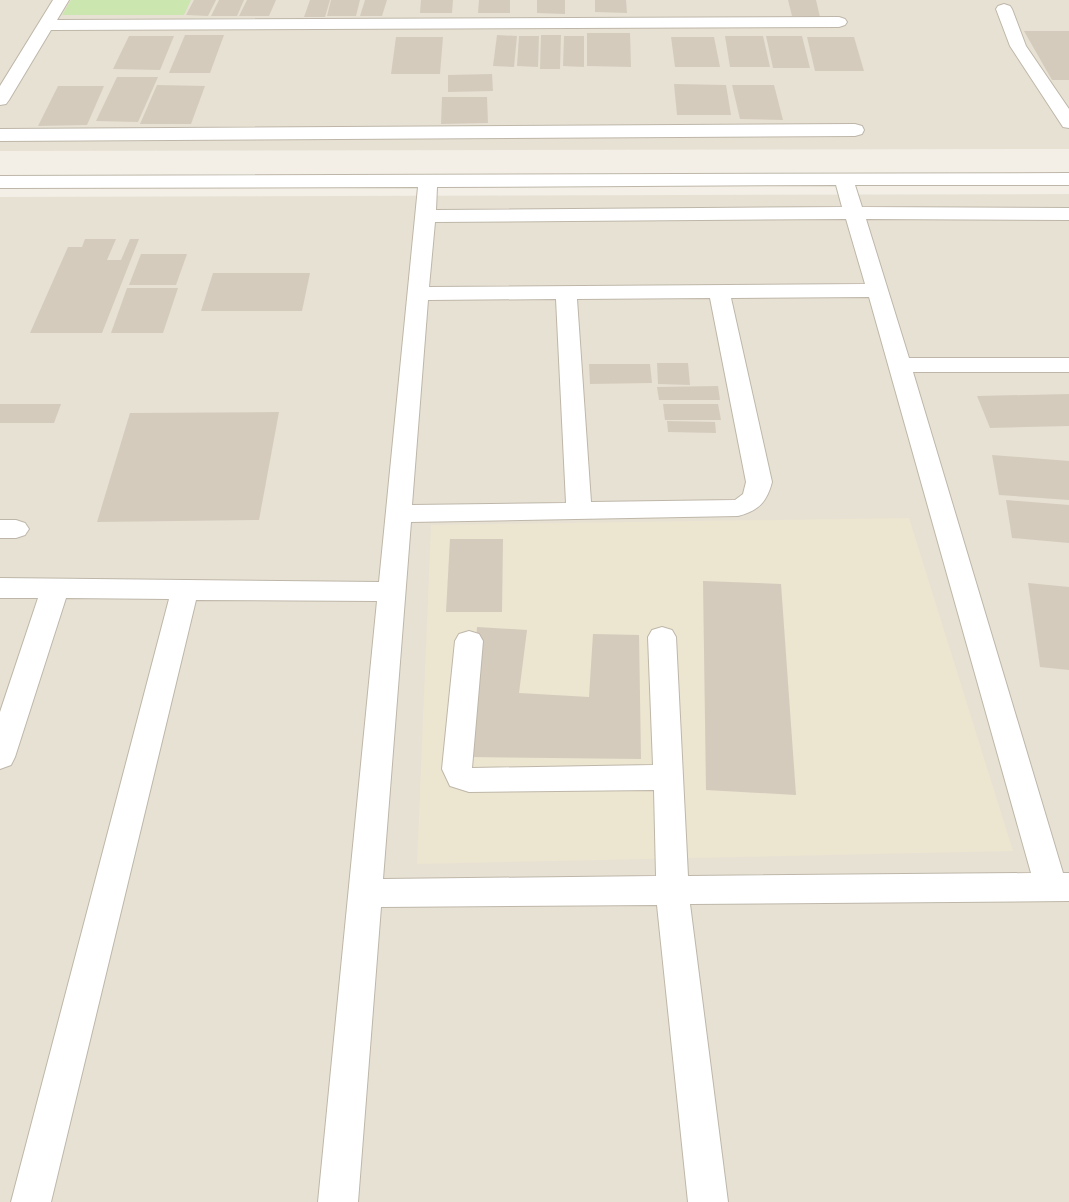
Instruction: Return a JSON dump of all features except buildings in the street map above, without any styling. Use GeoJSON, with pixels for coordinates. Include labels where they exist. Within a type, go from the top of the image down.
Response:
{"type":"FeatureCollection","features":[{"type":"Feature","properties":{"kind":"street"},"geometry":{"type":"LineString","coordinates":[[0,100],[61,0]]}},
{"type":"Feature","properties":{"kind":"street"},"geometry":{"type":"LineString","coordinates":[[1004,9],[1018,46],[1069,123]]}},
{"type":"Feature","properties":{"kind":"street"},"geometry":{"type":"LineString","coordinates":[[46,25],[732,15],[839,22]]}},
{"type":"Feature","properties":{"kind":"street"},"geometry":{"type":"LineString","coordinates":[[0,135],[855,130]]}},
{"type":"Feature","properties":{"kind":"street"},"geometry":{"type":"LineString","coordinates":[[0,182],[1069,179]]}},
{"type":"Feature","properties":{"kind":"street"},"geometry":{"type":"LineString","coordinates":[[365,893],[1060,887],[900,365],[856,213],[844,180]]}},
{"type":"Feature","properties":{"kind":"street"},"geometry":{"type":"LineString","coordinates":[[338,1202],[428,182]]}},
{"type":"Feature","properties":{"kind":"street"},"geometry":{"type":"LineString","coordinates":[[426,216],[856,213],[1069,214]]}},
{"type":"Feature","properties":{"kind":"street"},"geometry":{"type":"LineString","coordinates":[[418,294],[878,290]]}},
{"type":"Feature","properties":{"kind":"street"},"geometry":{"type":"LineString","coordinates":[[399,514],[738,508],[750,504],[756,496],[759,482],[719,291]]}},
{"type":"Feature","properties":{"kind":"street"},"geometry":{"type":"LineString","coordinates":[[566,293],[579,510]]}},
{"type":"Feature","properties":{"kind":"street"},"geometry":{"type":"LineString","coordinates":[[900,365],[1069,364]]}},
{"type":"Feature","properties":{"kind":"street"},"geometry":{"type":"LineString","coordinates":[[0,588],[392,592]]}},
{"type":"Feature","properties":{"kind":"street"},"geometry":{"type":"LineString","coordinates":[[0,757],[55,589]]}},
{"type":"Feature","properties":{"kind":"street"},"geometry":{"type":"LineString","coordinates":[[31,1202],[185,590]]}},
{"type":"Feature","properties":{"kind":"street"},"geometry":{"type":"LineString","coordinates":[[662,637],[672,890],[708,1202]]}},
{"type":"Feature","properties":{"kind":"street"},"geometry":{"type":"LineString","coordinates":[[469,642],[457,769],[461,777],[469,780],[669,777]]}},
{"type":"Feature","properties":{"kind":"shaded area"},"geometry":{"type":"Polygon","coordinates":[[[0,0],[1069,0],[1069,149],[0,151],[0,0]]]}},
{"type":"Feature","properties":{"kind":"shaded area"},"geometry":{"type":"Polygon","coordinates":[[[1069,194],[1069,1202],[0,1202],[0,197],[1069,194]]]}},
{"type":"Feature","properties":{"kind":"shaded area"},"geometry":{"type":"Polygon","coordinates":[[[909,518],[1013,851],[417,864],[431,525],[909,518]]]}},
{"type":"Feature","properties":{"kind":"green space"},"geometry":{"type":"Polygon","coordinates":[[[71,0],[191,0],[184,15],[62,15],[71,0]]]}}]}
